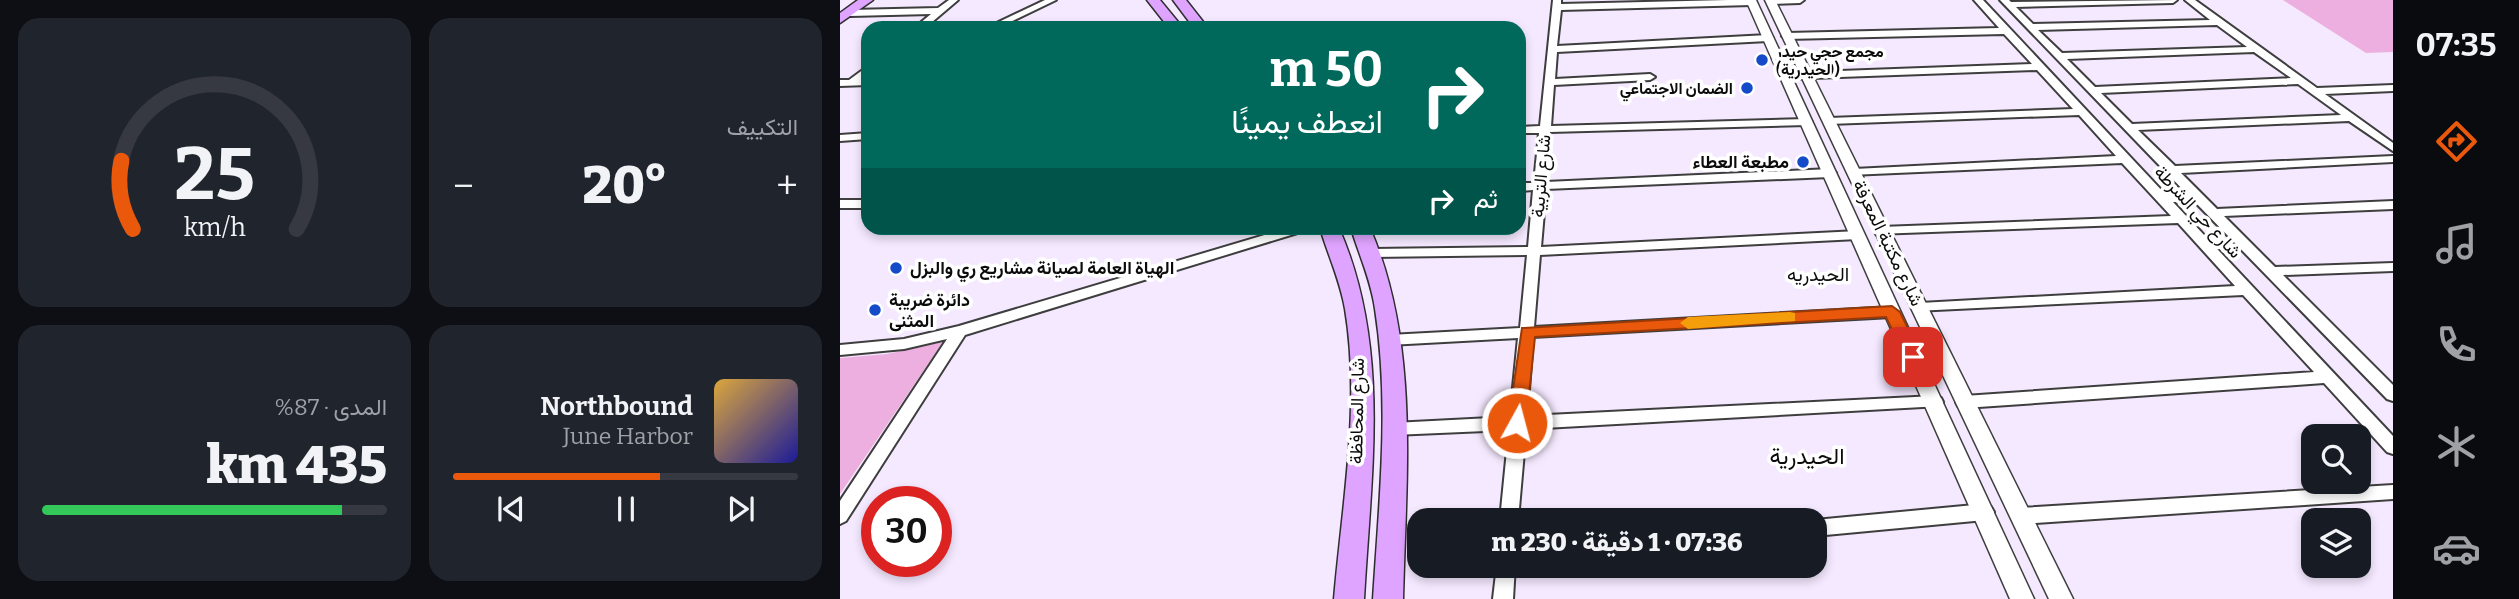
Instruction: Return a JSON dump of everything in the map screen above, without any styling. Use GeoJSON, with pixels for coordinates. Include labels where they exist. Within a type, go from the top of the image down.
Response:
{"type":"FeatureCollection","features":[{"type":"Feature","properties":{"kind":"main road"},"geometry":{"type":"LineString","coordinates":[[845,8],[867,0]]}},
{"type":"Feature","properties":{"kind":"main road"},"geometry":{"type":"LineString","coordinates":[[1153,0],[1170,21]]}},
{"type":"Feature","properties":{"kind":"main road"},"geometry":{"type":"LineString","coordinates":[[1167,0],[1184,21]]}},
{"type":"Feature","properties":{"kind":"main road"},"geometry":{"type":"LineString","coordinates":[[1179,0],[1196,21]]}},
{"type":"Feature","properties":{"kind":"main road"},"geometry":{"type":"LineString","coordinates":[[1190,0],[1206,21]]}},
{"type":"Feature","properties":{"kind":"main road","name":"شارع المحافظة"},"geometry":{"type":"LineString","coordinates":[[1332,235],[1346,262],[1357,317],[1360,412],[1349,599]]}},
{"type":"Feature","properties":{"kind":"main road","name":"شارع المحافظة"},"geometry":{"type":"LineString","coordinates":[[1364,235],[1373,253],[1384,293],[1389,340],[1393,429],[1388,599]]}},
{"type":"Feature","properties":{"kind":"street"},"geometry":{"type":"LineString","coordinates":[[927,21],[954,0]]}},
{"type":"Feature","properties":{"kind":"street"},"geometry":{"type":"LineString","coordinates":[[1006,21],[1052,0]]}},
{"type":"Feature","properties":{"kind":"street"},"geometry":{"type":"LineString","coordinates":[[1556,4],[1800,0]]}},
{"type":"Feature","properties":{"kind":"street","name":"شارع حي الشرطة"},"geometry":{"type":"LineString","coordinates":[[1978,0],[2393,447]]}},
{"type":"Feature","properties":{"kind":"street"},"geometry":{"type":"LineString","coordinates":[[2007,3],[2173,0]]}},
{"type":"Feature","properties":{"kind":"street"},"geometry":{"type":"LineString","coordinates":[[2189,0],[2393,148]]}},
{"type":"Feature","properties":{"kind":"street","name":"شارع مكتبة المعرفة"},"geometry":{"type":"LineString","coordinates":[[1761,1],[1787,36],[2061,599]]}},
{"type":"Feature","properties":{"kind":"street","name":"شارع مكتبة المعرفة"},"geometry":{"type":"LineString","coordinates":[[1761,1],[1768,38],[1985,512],[2022,599]]}},
{"type":"Feature","properties":{"kind":"street","name":"شارع حي الشرطة"},"geometry":{"type":"LineString","coordinates":[[2007,3],[2393,395]]}},
{"type":"Feature","properties":{"kind":"street","name":"شارع التربية"},"geometry":{"type":"LineString","coordinates":[[1510,508],[1556,4]]}},
{"type":"Feature","properties":{"kind":"street"},"geometry":{"type":"LineString","coordinates":[[845,8],[939,11]]}},
{"type":"Feature","properties":{"kind":"street"},"geometry":{"type":"LineString","coordinates":[[2030,27],[2219,22]]}},
{"type":"Feature","properties":{"kind":"street"},"geometry":{"type":"LineString","coordinates":[[1787,36],[2008,31]]}},
{"type":"Feature","properties":{"kind":"street"},"geometry":{"type":"LineString","coordinates":[[1554,48],[1768,38]]}},
{"type":"Feature","properties":{"kind":"street"},"geometry":{"type":"LineString","coordinates":[[2059,56],[2258,49]]}},
{"type":"Feature","properties":{"kind":"street"},"geometry":{"type":"LineString","coordinates":[[1785,76],[2041,67]]}},
{"type":"Feature","properties":{"kind":"street"},"geometry":{"type":"LineString","coordinates":[[1549,82],[1650,78]]}},
{"type":"Feature","properties":{"kind":"street"},"geometry":{"type":"LineString","coordinates":[[2092,90],[2301,81]]}},
{"type":"Feature","properties":{"kind":"street"},"geometry":{"type":"LineString","coordinates":[[2314,90],[2393,88]]}},
{"type":"Feature","properties":{"kind":"street"},"geometry":{"type":"LineString","coordinates":[[1829,121],[2082,112]]}},
{"type":"Feature","properties":{"kind":"street"},"geometry":{"type":"LineString","coordinates":[[2129,127],[2353,118]]}},
{"type":"Feature","properties":{"kind":"street"},"geometry":{"type":"LineString","coordinates":[[1526,130],[1807,122]]}},
{"type":"Feature","properties":{"kind":"street"},"geometry":{"type":"LineString","coordinates":[[840,138],[861,136]]}},
{"type":"Feature","properties":{"kind":"street"},"geometry":{"type":"LineString","coordinates":[[1854,173],[2126,159]]}},
{"type":"Feature","properties":{"kind":"street"},"geometry":{"type":"LineString","coordinates":[[2171,170],[2393,159]]}},
{"type":"Feature","properties":{"kind":"street"},"geometry":{"type":"LineString","coordinates":[[1526,187],[1830,173]]}},
{"type":"Feature","properties":{"kind":"street"},"geometry":{"type":"LineString","coordinates":[[2163,199],[2198,198]]}},
{"type":"Feature","properties":{"kind":"street"},"geometry":{"type":"LineString","coordinates":[[840,204],[861,204]]}},
{"type":"Feature","properties":{"kind":"street"},"geometry":{"type":"LineString","coordinates":[[2213,213],[2393,205]]}},
{"type":"Feature","properties":{"kind":"street"},"geometry":{"type":"LineString","coordinates":[[1881,231],[2181,219]]}},
{"type":"Feature","properties":{"kind":"street"},"geometry":{"type":"LineString","coordinates":[[840,350],[904,344],[960,331],[1277,235]]}},
{"type":"Feature","properties":{"kind":"street"},"geometry":{"type":"LineString","coordinates":[[1373,253],[1535,251],[1858,235]]}},
{"type":"Feature","properties":{"kind":"street"},"geometry":{"type":"LineString","coordinates":[[2272,271],[2393,267]]}},
{"type":"Feature","properties":{"kind":"street"},"geometry":{"type":"LineString","coordinates":[[1920,308],[2247,290]]}},
{"type":"Feature","properties":{"kind":"street"},"geometry":{"type":"LineString","coordinates":[[1389,340],[1892,312]]}},
{"type":"Feature","properties":{"kind":"street"},"geometry":{"type":"LineString","coordinates":[[840,516],[960,331]]}},
{"type":"Feature","properties":{"kind":"street"},"geometry":{"type":"LineString","coordinates":[[1964,402],[2329,377]]}},
{"type":"Feature","properties":{"kind":"street"},"geometry":{"type":"LineString","coordinates":[[1393,429],[1935,402]]}},
{"type":"Feature","properties":{"kind":"street"},"geometry":{"type":"LineString","coordinates":[[2375,427],[2393,426]]}},
{"type":"Feature","properties":{"kind":"street"},"geometry":{"type":"LineString","coordinates":[[2020,516],[2393,492]]}},
{"type":"Feature","properties":{"kind":"street"},"geometry":{"type":"LineString","coordinates":[[1827,527],[1985,512]]}},
{"type":"Feature","properties":{"kind":"street"},"geometry":{"type":"LineString","coordinates":[[1503,599],[1505,578]]}},
{"type":"Feature","properties":{"kind":"shaded area"},"geometry":{"type":"Polygon","coordinates":[[[2283,0],[2393,0],[2393,52],[2366,53],[2283,0]]]}},
{"type":"Feature","properties":{"kind":"shaded area"},"geometry":{"type":"Polygon","coordinates":[[[943,342],[840,494],[840,358],[887,354],[943,342]]]}},
{"type":"Feature","properties":{"kind":"slow traffic"},"geometry":{"type":"LineString","coordinates":[[1688,323],[1790,317]]}},
{"type":"Feature","properties":{"kind":"place","name":"مجمع حجي حيدر (الحيدرية)"},"geometry":{"type":"Point","coordinates":[1762,60]}},
{"type":"Feature","properties":{"kind":"place","name":"الضمان الاجتماعي"},"geometry":{"type":"Point","coordinates":[1747,88]}},
{"type":"Feature","properties":{"kind":"place","name":"مطبعة العطاء"},"geometry":{"type":"Point","coordinates":[1803,162]}},
{"type":"Feature","properties":{"kind":"place","name":"الهياة العامة لصيانة مشاريع ري والبزل"},"geometry":{"type":"Point","coordinates":[896,268]}},
{"type":"Feature","properties":{"kind":"place","name":"دائرة ضريبة المثنى"},"geometry":{"type":"Point","coordinates":[875,310]}},
{"type":"Feature","properties":{"kind":"district","name":"الحيدريه"},"geometry":{"type":"Point","coordinates":[1818,274]}},
{"type":"Feature","properties":{"kind":"district","name":"الحيدرية"},"geometry":{"type":"Point","coordinates":[1807,456]}},
{"type":"Feature","properties":{"kind":"route"},"geometry":{"type":"LineString","coordinates":[[1517,423],[1528,332],[1892,312],[1913,357]]}}]}
